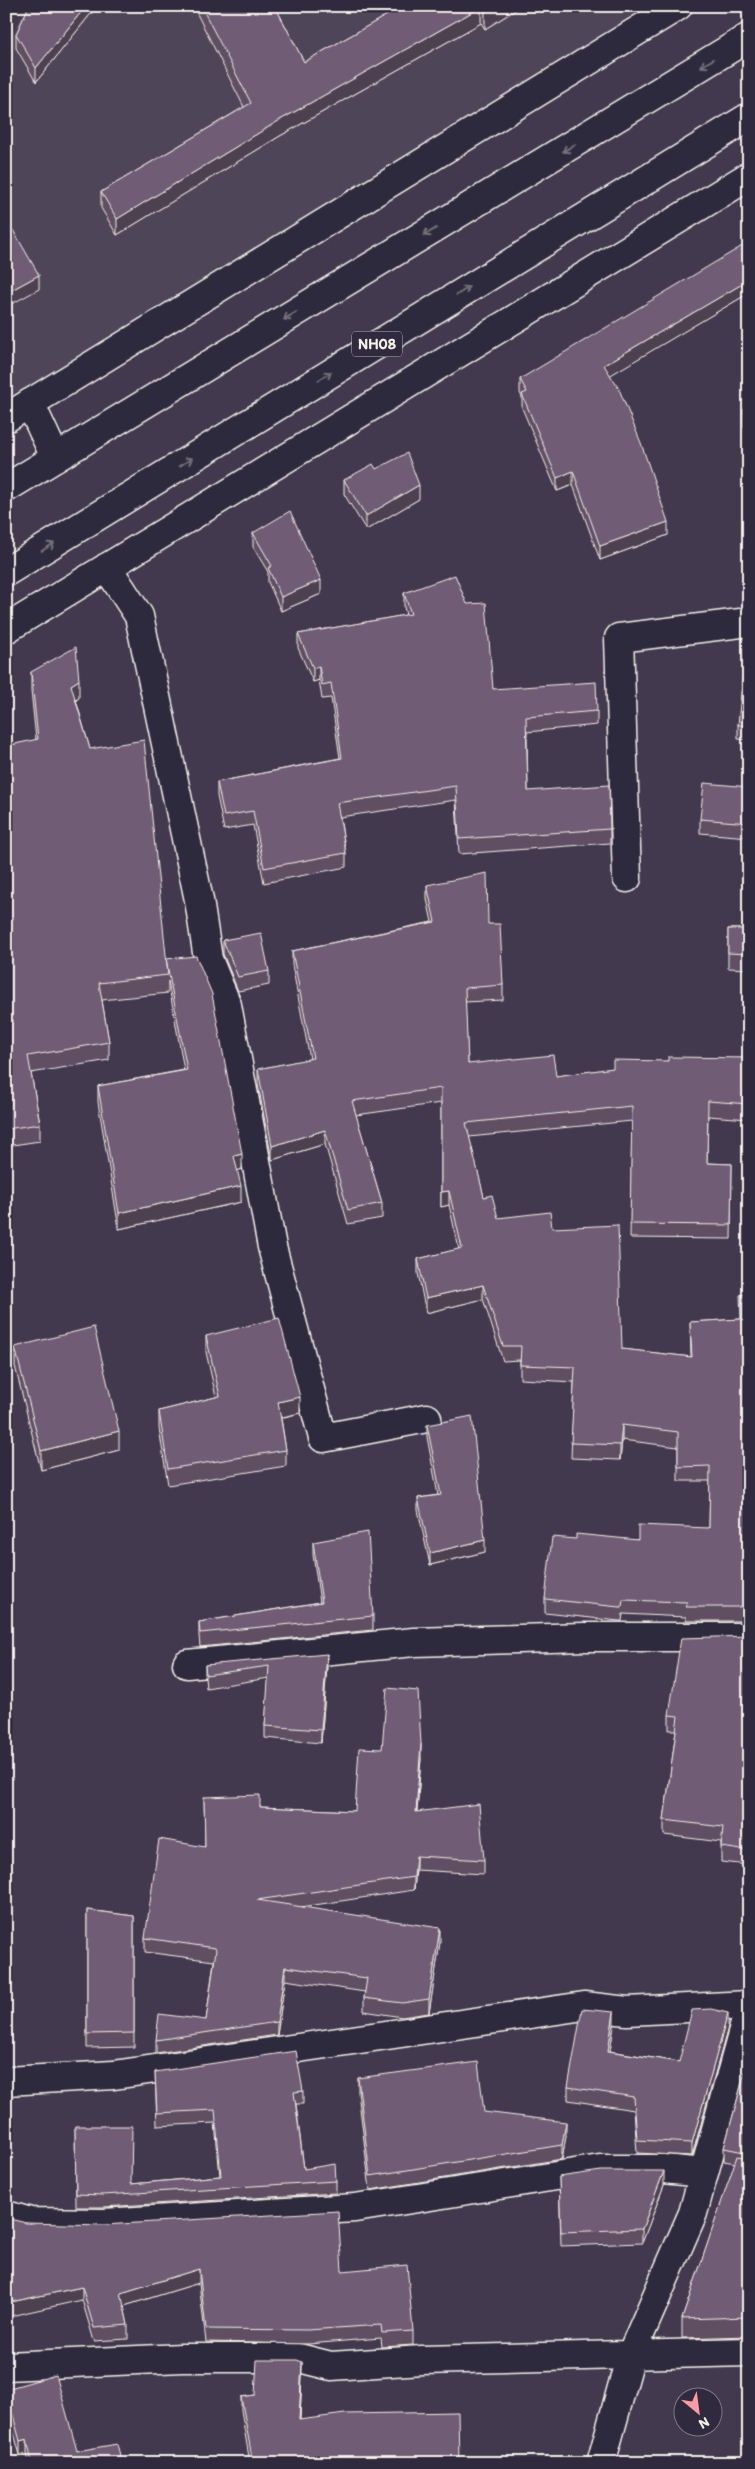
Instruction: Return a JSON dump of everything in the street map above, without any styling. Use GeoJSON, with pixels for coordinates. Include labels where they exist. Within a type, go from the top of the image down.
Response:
{"type":"FeatureCollection","features":[{"type":"Feature","properties":{"kind":"main road"},"geometry":{"type":"LineString","coordinates":[[6,418],[678,6]]}},
{"type":"Feature","properties":{"kind":"main road"},"geometry":{"type":"LineString","coordinates":[[6,488],[749,38]]}},
{"type":"Feature","properties":{"kind":"main road","name":"NH08"},"geometry":{"type":"LineString","coordinates":[[6,572],[749,117]]}},
{"type":"Feature","properties":{"kind":"main road"},"geometry":{"type":"LineString","coordinates":[[6,629],[749,176]]}},
{"type":"Feature","properties":{"kind":"main road"},"geometry":{"type":"LineString","coordinates":[[30,403],[55,458]]}},
{"type":"Feature","properties":{"kind":"main road"},"geometry":{"type":"LineString","coordinates":[[107,568],[139,616],[195,881],[208,959],[227,1005],[272,1247],[323,1438],[427,1418]]}},
{"type":"Feature","properties":{"kind":"main road"},"geometry":{"type":"LineString","coordinates":[[627,878],[620,638],[749,622]]}},
{"type":"Feature","properties":{"kind":"main road"},"geometry":{"type":"LineString","coordinates":[[187,1664],[414,1642],[584,1637],[749,1637]]}},
{"type":"Feature","properties":{"kind":"main road"},"geometry":{"type":"LineString","coordinates":[[6,2081],[114,2076],[584,2006],[627,2012],[749,2007],[693,2213],[631,2356],[601,2463]]}},
{"type":"Feature","properties":{"kind":"main road"},"geometry":{"type":"LineString","coordinates":[[6,2215],[30,2222],[103,2223],[355,2208],[600,2169],[664,2169],[704,2174]]}},
{"type":"Feature","properties":{"kind":"main road"},"geometry":{"type":"LineString","coordinates":[[6,2366],[182,2358],[299,2358],[331,2366],[422,2360],[749,2352]]}},
{"type":"Feature","properties":{"kind":"shaded area"},"geometry":{"type":"Polygon","coordinates":[[[26,6],[678,6],[6,418],[6,49],[26,6]]]}},
{"type":"Feature","properties":{"kind":"building"},"geometry":{"type":"Polygon","coordinates":[[[29,6],[86,6],[36,68],[16,34],[29,6]]]}},
{"type":"Feature","properties":{"kind":"building"},"geometry":{"type":"Polygon","coordinates":[[[201,6],[275,6],[304,62],[403,6],[494,6],[485,12],[481,7],[280,120],[117,219],[101,192],[251,103],[201,6]]]}},
{"type":"Feature","properties":{"kind":"building"},"geometry":{"type":"Polygon","coordinates":[[[13,230],[39,275],[6,293],[6,234],[13,230]]]}},
{"type":"Feature","properties":{"kind":"building"},"geometry":{"type":"Polygon","coordinates":[[[749,242],[749,280],[604,365],[619,389],[641,443],[668,522],[600,546],[573,471],[557,478],[522,394],[527,392],[520,379],[749,242]]]}},
{"type":"Feature","properties":{"kind":"building"},"geometry":{"type":"Polygon","coordinates":[[[749,407],[749,428],[743,410],[749,407]]]}},
{"type":"Feature","properties":{"kind":"building"},"geometry":{"type":"Polygon","coordinates":[[[407,453],[419,485],[366,516],[344,480],[373,464],[376,469],[407,453]]]}},
{"type":"Feature","properties":{"kind":"building"},"geometry":{"type":"Polygon","coordinates":[[[290,511],[321,580],[281,597],[268,568],[272,566],[253,533],[290,511]]]}},
{"type":"Feature","properties":{"kind":"building"},"geometry":{"type":"Polygon","coordinates":[[[455,575],[467,604],[486,603],[493,689],[596,682],[597,711],[526,717],[528,791],[609,785],[610,829],[459,839],[456,786],[337,803],[346,853],[264,868],[253,811],[224,816],[217,782],[342,758],[331,683],[322,685],[319,666],[313,668],[298,634],[411,614],[404,593],[455,575]]]}},
{"type":"Feature","properties":{"kind":"building"},"geometry":{"type":"Polygon","coordinates":[[[76,647],[79,680],[71,685],[90,749],[144,740],[168,975],[99,983],[109,1042],[28,1056],[40,1124],[6,1129],[6,746],[38,739],[31,672],[76,647]]]}},
{"type":"Feature","properties":{"kind":"building"},"geometry":{"type":"Polygon","coordinates":[[[745,650],[749,650],[749,726],[738,725],[745,650]]]}},
{"type":"Feature","properties":{"kind":"building"},"geometry":{"type":"Polygon","coordinates":[[[704,783],[749,787],[749,823],[700,819],[704,783]]]}},
{"type":"Feature","properties":{"kind":"building"},"geometry":{"type":"Polygon","coordinates":[[[487,873],[488,924],[500,924],[503,985],[465,988],[468,1064],[553,1055],[556,1076],[613,1068],[613,1060],[668,1061],[668,1057],[749,1058],[749,1104],[708,1101],[707,1163],[732,1164],[731,1225],[630,1224],[632,1106],[466,1123],[484,1197],[492,1195],[498,1218],[550,1212],[552,1228],[618,1225],[622,1349],[692,1357],[690,1322],[741,1319],[740,1295],[749,1294],[749,1607],[686,1607],[687,1602],[623,1600],[622,1607],[619,1607],[545,1599],[552,1537],[576,1539],[576,1534],[638,1540],[638,1525],[709,1528],[710,1466],[678,1467],[678,1432],[622,1425],[620,1445],[571,1443],[575,1367],[520,1365],[521,1346],[503,1346],[483,1285],[426,1298],[418,1259],[462,1248],[449,1191],[441,1192],[441,1088],[352,1101],[382,1203],[348,1210],[325,1130],[272,1146],[258,1069],[313,1058],[292,951],[435,922],[427,885],[487,873]]]}},
{"type":"Feature","properties":{"kind":"building"},"geometry":{"type":"Polygon","coordinates":[[[728,929],[749,929],[749,954],[728,953],[728,929]]]}},
{"type":"Feature","properties":{"kind":"building"},"geometry":{"type":"Polygon","coordinates":[[[261,933],[269,971],[238,977],[223,940],[261,933]]]}},
{"type":"Feature","properties":{"kind":"building"},"geometry":{"type":"Polygon","coordinates":[[[196,956],[212,994],[242,1154],[234,1156],[241,1186],[119,1213],[98,1086],[187,1070],[166,959],[196,956]]]}},
{"type":"Feature","properties":{"kind":"building"},"geometry":{"type":"Polygon","coordinates":[[[279,1318],[300,1397],[278,1402],[286,1450],[168,1469],[159,1411],[220,1396],[206,1336],[279,1318]]]}},
{"type":"Feature","properties":{"kind":"building"},"geometry":{"type":"Polygon","coordinates":[[[94,1327],[119,1431],[41,1451],[15,1347],[94,1327]]]}},
{"type":"Feature","properties":{"kind":"building"},"geometry":{"type":"Polygon","coordinates":[[[472,1416],[485,1540],[430,1553],[418,1498],[441,1495],[427,1425],[472,1416]]]}},
{"type":"Feature","properties":{"kind":"building"},"geometry":{"type":"Polygon","coordinates":[[[368,1532],[373,1616],[200,1633],[199,1622],[322,1602],[313,1542],[368,1532]]]}},
{"type":"Feature","properties":{"kind":"building"},"geometry":{"type":"Polygon","coordinates":[[[6,1571],[10,1609],[6,1610],[6,1571]]]}},
{"type":"Feature","properties":{"kind":"building"},"geometry":{"type":"Polygon","coordinates":[[[749,1636],[749,1851],[721,1847],[723,1827],[664,1820],[678,1716],[669,1715],[681,1638],[749,1636]]]}},
{"type":"Feature","properties":{"kind":"building"},"geometry":{"type":"Polygon","coordinates":[[[327,1654],[321,1730],[265,1726],[269,1666],[206,1675],[205,1665],[327,1654]]]}},
{"type":"Feature","properties":{"kind":"building"},"geometry":{"type":"Polygon","coordinates":[[[387,1688],[418,1691],[421,1744],[416,1812],[479,1804],[484,1860],[416,1856],[414,1877],[257,1900],[440,1928],[429,1999],[402,2003],[364,1998],[367,1978],[285,1967],[277,2022],[156,2040],[159,2014],[206,2020],[216,1950],[215,1948],[145,1938],[159,1839],[205,1847],[204,1797],[260,1795],[260,1807],[355,1811],[359,1748],[382,1749],[387,1688]]]}},
{"type":"Feature","properties":{"kind":"building"},"geometry":{"type":"Polygon","coordinates":[[[87,1910],[134,1916],[134,2033],[87,2034],[87,1910]]]}},
{"type":"Feature","properties":{"kind":"building"},"geometry":{"type":"Polygon","coordinates":[[[582,2009],[614,2012],[608,2051],[679,2062],[692,2010],[711,2009],[728,2013],[692,2143],[637,2140],[634,2097],[568,2087],[582,2009]]]}},
{"type":"Feature","properties":{"kind":"building"},"geometry":{"type":"Polygon","coordinates":[[[296,2051],[303,2091],[294,2092],[304,2169],[335,2164],[336,2181],[103,2195],[76,2194],[75,2126],[132,2126],[131,2184],[221,2176],[215,2110],[157,2113],[155,2072],[296,2051]]]}},
{"type":"Feature","properties":{"kind":"building"},"geometry":{"type":"Polygon","coordinates":[[[749,2057],[749,2153],[724,2148],[749,2057]]]}},
{"type":"Feature","properties":{"kind":"building"},"geometry":{"type":"Polygon","coordinates":[[[478,2062],[484,2112],[566,2122],[562,2145],[370,2176],[358,2078],[478,2062]]]}},
{"type":"Feature","properties":{"kind":"building"},"geometry":{"type":"Polygon","coordinates":[[[737,2156],[749,2158],[749,2317],[682,2319],[737,2156]]]}},
{"type":"Feature","properties":{"kind":"building"},"geometry":{"type":"Polygon","coordinates":[[[601,2171],[664,2171],[642,2229],[561,2232],[559,2177],[601,2171]]]}},
{"type":"Feature","properties":{"kind":"building"},"geometry":{"type":"Polygon","coordinates":[[[338,2211],[342,2271],[407,2265],[413,2331],[382,2333],[381,2325],[308,2330],[206,2329],[199,2269],[121,2293],[128,2325],[94,2328],[82,2287],[6,2303],[6,2218],[26,2223],[104,2225],[338,2211]]]}},
{"type":"Feature","properties":{"kind":"building"},"geometry":{"type":"Polygon","coordinates":[[[257,2360],[297,2360],[302,2362],[299,2420],[345,2414],[458,2412],[459,2463],[253,2463],[241,2397],[255,2395],[257,2360]]]}},
{"type":"Feature","properties":{"kind":"building"},"geometry":{"type":"Polygon","coordinates":[[[56,2375],[77,2451],[117,2444],[122,2463],[32,2463],[27,2439],[20,2441],[6,2389],[56,2375]]]}},
{"type":"Feature","properties":{"kind":"building"},"geometry":{"type":"Polygon","coordinates":[[[621,2458],[638,2463],[619,2463],[621,2458]]]}}]}
